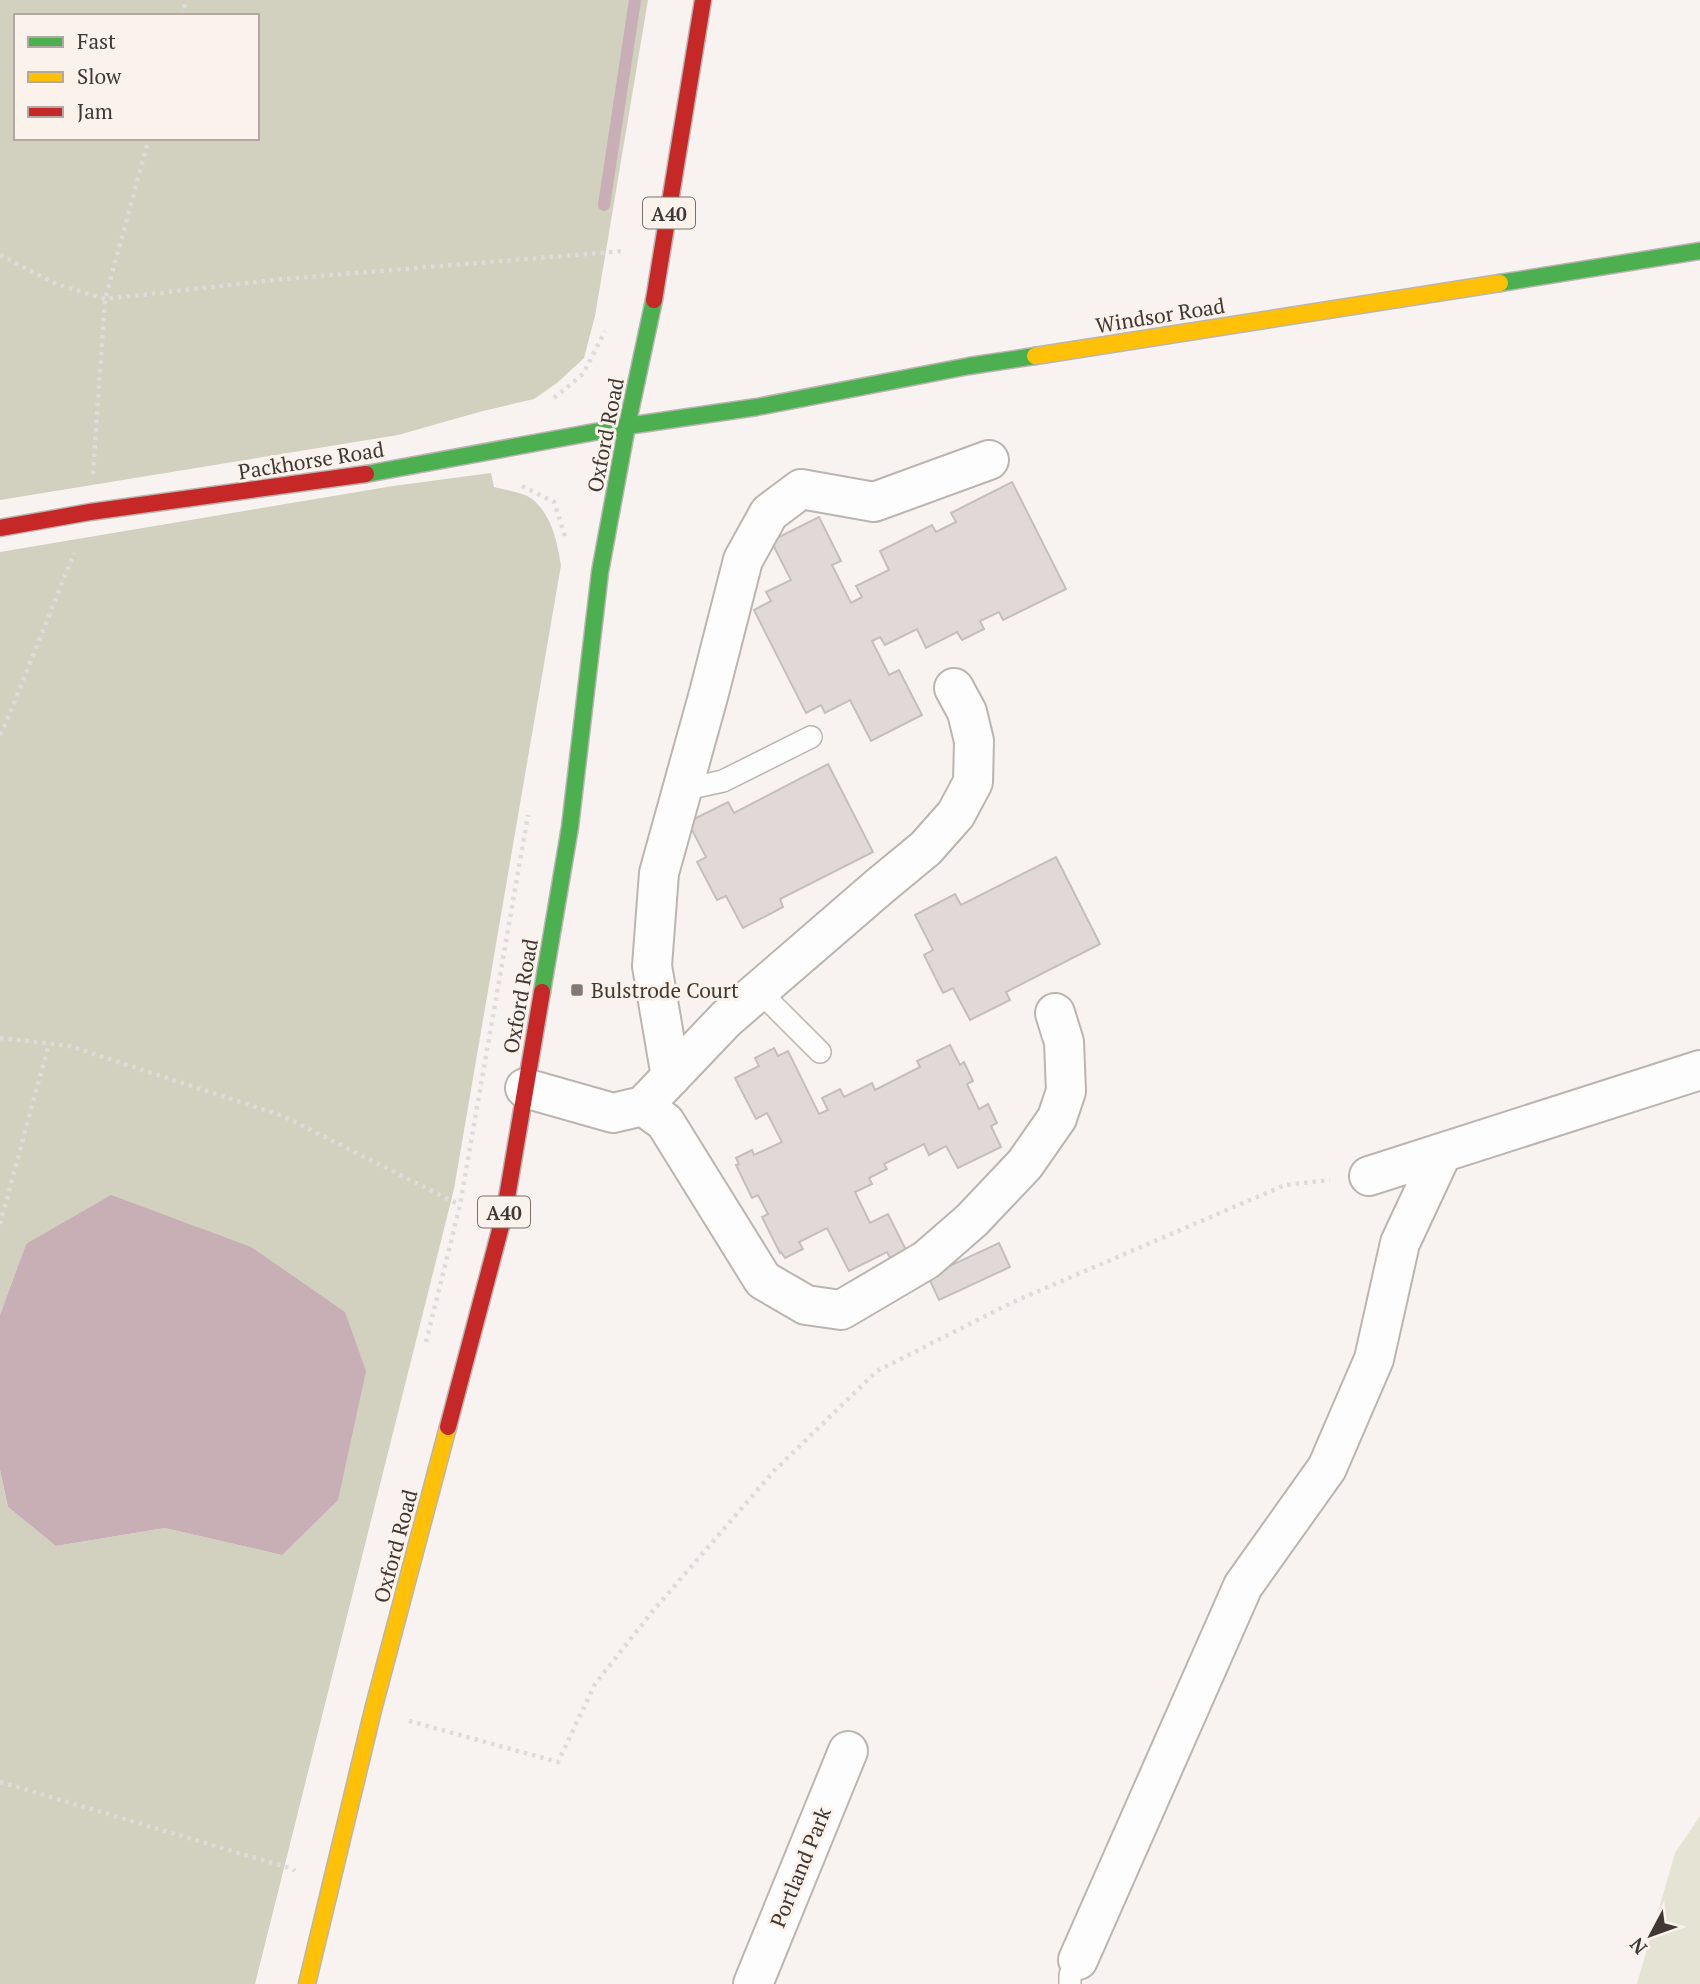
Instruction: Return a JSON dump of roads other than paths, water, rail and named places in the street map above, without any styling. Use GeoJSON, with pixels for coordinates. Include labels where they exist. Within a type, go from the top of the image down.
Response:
{"type":"FeatureCollection","features":[{"type":"Feature","properties":{"kind":"main road","name":"Oxford Road"},"geometry":{"type":"LineString","coordinates":[[307,1984],[373,1710],[504,1215],[570,827],[600,572],[655,296],[703,0]]}},
{"type":"Feature","properties":{"kind":"main road","name":"Windsor Road"},"geometry":{"type":"LineString","coordinates":[[627,426],[757,407],[969,366],[1700,250]]}},
{"type":"Feature","properties":{"kind":"main road","name":"Packhorse Road"},"geometry":{"type":"LineString","coordinates":[[0,528],[90,512],[360,475],[627,426]]}},
{"type":"Feature","properties":{"kind":"street"},"geometry":{"type":"LineString","coordinates":[[671,1077],[652,966],[659,873],[743,560],[769,513],[801,489],[874,502],[989,460]]}},
{"type":"Feature","properties":{"kind":"street"},"geometry":{"type":"LineString","coordinates":[[525,1088],[613,1112],[643,1106],[726,1019],[926,848],[956,814],[973,782],[974,740],[967,712],[954,688]]}},
{"type":"Feature","properties":{"kind":"street"},"geometry":{"type":"LineString","coordinates":[[643,1106],[665,1122],[763,1280],[806,1305],[841,1310],[926,1260],[972,1220],[1025,1164],[1057,1118],[1066,1091],[1064,1042],[1055,1013]]}},
{"type":"Feature","properties":{"kind":"street"},"geometry":{"type":"LineString","coordinates":[[1369,1176],[1700,1070]]}},
{"type":"Feature","properties":{"kind":"street"},"geometry":{"type":"LineString","coordinates":[[1074,1972],[1243,1586],[1327,1468],[1374,1359],[1400,1243],[1442,1153]]}},
{"type":"Feature","properties":{"kind":"street","name":"Portland Park"},"geometry":{"type":"LineString","coordinates":[[752,1984],[848,1751]]}},
{"type":"Feature","properties":{"kind":"lane"},"geometry":{"type":"LineString","coordinates":[[682,790],[723,781],[811,737]]}},
{"type":"Feature","properties":{"kind":"lane"},"geometry":{"type":"LineString","coordinates":[[759,991],[820,1052]]}},
{"type":"Feature","properties":{"kind":"waterway"},"geometry":{"type":"LineString","coordinates":[[604,205],[635,0]]}},
{"type":"Feature","properties":{"kind":"place","name":"Bulstrode Court"},"geometry":{"type":"Point","coordinates":[577,990]}}]}
